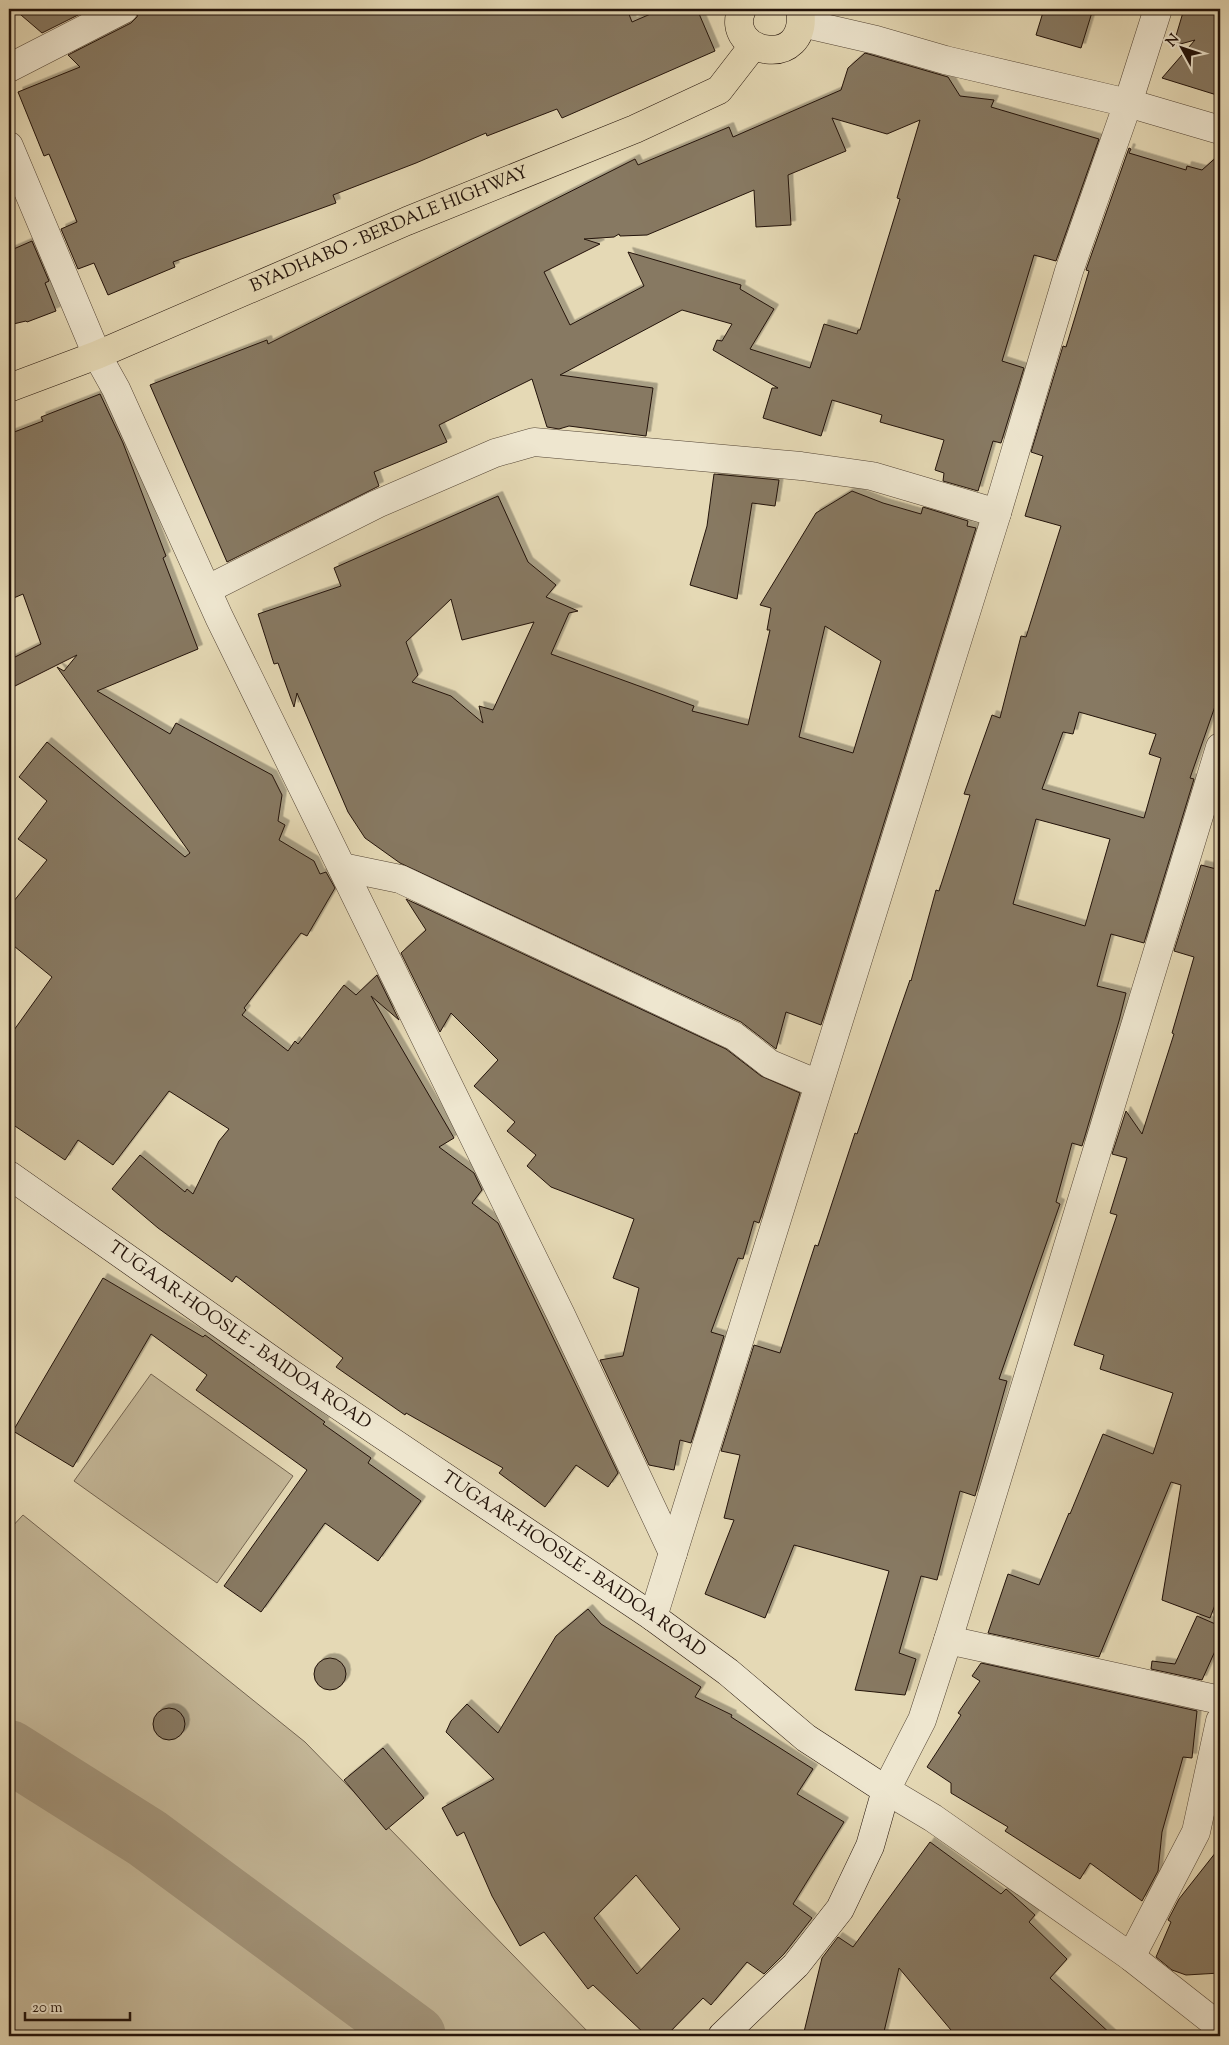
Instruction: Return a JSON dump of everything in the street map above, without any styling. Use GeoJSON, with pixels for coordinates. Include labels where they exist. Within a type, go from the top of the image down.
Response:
{"type":"FeatureCollection","features":[{"type":"Feature","properties":{"kind":"main road"},"geometry":{"type":"LineString","coordinates":[[742,9],[740,25],[744,37],[753,46],[765,50],[778,50],[789,44],[798,35],[801,16]]}},
{"type":"Feature","properties":{"kind":"main road","name":"BYADHABO - BERDALE HIGHWAY"},"geometry":{"type":"LineString","coordinates":[[9,388],[97,355],[407,221],[634,129],[719,90],[753,46]]}},
{"type":"Feature","properties":{"kind":"street"},"geometry":{"type":"LineString","coordinates":[[9,68],[124,9]]}},
{"type":"Feature","properties":{"kind":"street"},"geometry":{"type":"LineString","coordinates":[[654,1618],[818,1084],[997,513],[1069,271],[1128,104],[1158,9]]}},
{"type":"Feature","properties":{"kind":"street"},"geometry":{"type":"LineString","coordinates":[[801,16],[945,60],[1128,104],[1220,130]]}},
{"type":"Feature","properties":{"kind":"street"},"geometry":{"type":"LineString","coordinates":[[9,146],[97,355],[116,389],[208,589],[219,617],[561,1315],[673,1553]]}},
{"type":"Feature","properties":{"kind":"street"},"geometry":{"type":"LineString","coordinates":[[208,589],[377,504],[495,453],[534,442],[801,466],[872,476],[997,513]]}},
{"type":"Feature","properties":{"kind":"street"},"geometry":{"type":"LineString","coordinates":[[722,2036],[796,1965],[840,1909],[870,1846],[886,1790],[922,1720],[1220,747]]}},
{"type":"Feature","properties":{"kind":"street"},"geometry":{"type":"LineString","coordinates":[[342,866],[400,879],[734,1036],[770,1064],[818,1084]]}},
{"type":"Feature","properties":{"kind":"street","name":"TUGAAR-HOOSLE - BAIDOA ROAD"},"geometry":{"type":"LineString","coordinates":[[9,1175],[293,1375],[654,1618],[728,1672],[806,1738],[932,1818],[1132,1957],[1220,2027]]}},
{"type":"Feature","properties":{"kind":"street"},"geometry":{"type":"LineString","coordinates":[[948,1640],[1220,1700]]}},
{"type":"Feature","properties":{"kind":"street"},"geometry":{"type":"LineString","coordinates":[[1132,1957],[1196,1832],[1220,1721]]}},
{"type":"Feature","properties":{"kind":"shaded area"},"geometry":{"type":"Polygon","coordinates":[[[151,1374],[293,1476],[217,1583],[74,1481],[151,1374]]]}},
{"type":"Feature","properties":{"kind":"shaded area"},"geometry":{"type":"Polygon","coordinates":[[[23,1515],[305,1742],[592,2036],[9,2036],[9,1530],[23,1515]]]}},
{"type":"Feature","properties":{"kind":"building"},"geometry":{"type":"Polygon","coordinates":[[[14,9],[90,9],[42,33],[14,9]]]}},
{"type":"Feature","properties":{"kind":"building"},"geometry":{"type":"Polygon","coordinates":[[[139,9],[627,9],[632,22],[662,9],[697,9],[715,51],[562,118],[557,109],[487,136],[486,133],[416,163],[333,195],[336,203],[173,262],[175,267],[108,295],[94,263],[78,269],[61,229],[77,222],[49,154],[44,156],[18,92],[80,67],[68,55],[131,23],[137,17],[139,9]]]}},
{"type":"Feature","properties":{"kind":"building"},"geometry":{"type":"Polygon","coordinates":[[[1044,9],[1093,9],[1081,48],[1036,35],[1044,9]]]}},
{"type":"Feature","properties":{"kind":"building"},"geometry":{"type":"Polygon","coordinates":[[[1184,9],[1220,9],[1220,96],[1162,78],[1195,40],[1173,46],[1184,9]]]}},
{"type":"Feature","properties":{"kind":"building"},"geometry":{"type":"Polygon","coordinates":[[[865,53],[948,77],[960,96],[994,100],[991,107],[1099,139],[1056,261],[1034,255],[1002,361],[1024,368],[1001,443],[993,441],[978,491],[943,481],[944,473],[935,470],[944,440],[880,422],[882,415],[832,400],[821,436],[763,418],[772,388],[778,388],[713,350],[717,340],[722,341],[732,324],[682,310],[560,375],[653,388],[646,436],[569,426],[559,429],[547,427],[532,379],[439,425],[447,442],[374,472],[379,486],[227,562],[150,385],[267,340],[268,344],[635,159],[638,165],[729,127],[733,137],[841,90],[848,68],[865,53]],[[832,118],[846,151],[788,175],[791,225],[756,227],[754,190],[647,235],[620,236],[619,234],[614,237],[584,239],[600,244],[544,272],[570,325],[644,286],[628,252],[741,285],[740,289],[774,309],[750,349],[810,368],[824,324],[857,334],[858,330],[860,330],[900,199],[897,198],[920,120],[887,134],[832,118]]]}},
{"type":"Feature","properties":{"kind":"building"},"geometry":{"type":"Polygon","coordinates":[[[1129,148],[1131,149],[1129,153],[1186,170],[1187,166],[1202,170],[1220,154],[1220,692],[1190,778],[1194,779],[1144,943],[1111,934],[1097,986],[1126,993],[1119,1021],[1082,1146],[1072,1143],[1056,1202],[1060,1204],[999,1379],[1007,1381],[975,1496],[960,1491],[937,1580],[921,1576],[899,1653],[916,1659],[905,1695],[855,1690],[889,1571],[794,1545],[765,1618],[705,1594],[734,1520],[724,1518],[740,1455],[721,1451],[754,1345],[780,1353],[815,1245],[818,1246],[855,1133],[857,1134],[911,981],[936,890],[939,891],[970,795],[964,794],[992,715],[1000,718],[1021,636],[1026,637],[1061,526],[1025,516],[1043,456],[1031,452],[1063,346],[1066,347],[1089,271],[1086,270],[1129,148]],[[1079,712],[1073,734],[1063,732],[1042,789],[1144,818],[1161,758],[1149,754],[1156,734],[1079,712]],[[1036,819],[1013,904],[1085,926],[1110,839],[1036,819]]]}},
{"type":"Feature","properties":{"kind":"building"},"geometry":{"type":"Polygon","coordinates":[[[32,241],[49,281],[45,283],[56,311],[27,322],[9,325],[9,251],[32,241]]]}},
{"type":"Feature","properties":{"kind":"building"},"geometry":{"type":"Polygon","coordinates":[[[100,394],[123,443],[166,556],[163,558],[198,649],[97,691],[170,734],[176,723],[272,775],[282,795],[278,821],[285,825],[279,840],[314,861],[320,874],[326,872],[335,888],[307,936],[301,933],[244,1008],[246,1010],[242,1015],[288,1051],[295,1041],[298,1044],[344,985],[356,995],[377,975],[399,1020],[371,996],[454,1138],[439,1147],[474,1173],[482,1190],[472,1203],[498,1223],[618,1473],[608,1487],[576,1465],[545,1507],[499,1473],[503,1468],[406,1413],[405,1415],[336,1367],[343,1358],[236,1276],[232,1282],[158,1228],[112,1189],[140,1155],[185,1192],[187,1189],[193,1194],[219,1141],[229,1129],[169,1091],[113,1165],[78,1140],[65,1160],[9,1122],[9,1037],[52,977],[9,942],[9,907],[47,860],[18,839],[47,801],[19,777],[47,742],[185,857],[190,853],[57,667],[64,671],[77,655],[9,689],[9,660],[41,644],[23,594],[9,600],[9,434],[43,421],[41,417],[100,394]]]}},
{"type":"Feature","properties":{"kind":"building"},"geometry":{"type":"Polygon","coordinates":[[[714,474],[779,480],[775,506],[752,503],[737,599],[690,585],[707,526],[714,474]]]}},
{"type":"Feature","properties":{"kind":"building"},"geometry":{"type":"Polygon","coordinates":[[[852,491],[883,503],[921,514],[923,507],[968,521],[967,526],[976,528],[821,1025],[786,1012],[776,1049],[741,1022],[400,863],[365,838],[348,812],[297,693],[294,707],[278,663],[274,664],[258,614],[341,586],[334,568],[498,496],[528,562],[556,585],[546,597],[578,611],[569,613],[551,654],[694,706],[692,711],[748,725],[770,630],[767,630],[771,608],[760,605],[816,513],[852,491]],[[451,599],[406,642],[418,675],[412,682],[451,696],[483,723],[479,706],[493,710],[534,622],[462,640],[451,599]],[[825,626],[799,737],[853,753],[881,661],[825,626]]]}},
{"type":"Feature","properties":{"kind":"building"},"geometry":{"type":"Polygon","coordinates":[[[1201,865],[1220,870],[1220,1592],[1210,1618],[1162,1600],[1181,1485],[1171,1482],[1099,1657],[988,1633],[1008,1574],[1039,1585],[1103,1434],[1153,1454],[1173,1393],[1100,1369],[1104,1355],[1074,1345],[1117,1215],[1110,1213],[1127,1158],[1112,1154],[1126,1111],[1142,1134],[1174,1034],[1172,1033],[1194,957],[1174,951],[1201,865]]]}},
{"type":"Feature","properties":{"kind":"building"},"geometry":{"type":"Polygon","coordinates":[[[406,899],[726,1049],[761,1076],[800,1093],[759,1223],[754,1221],[743,1259],[738,1258],[711,1332],[724,1336],[691,1443],[680,1440],[674,1470],[649,1465],[600,1360],[623,1356],[639,1288],[613,1278],[634,1219],[551,1187],[527,1166],[536,1155],[507,1131],[515,1122],[474,1086],[498,1060],[451,1013],[440,1032],[401,953],[426,930],[406,899]]]}},
{"type":"Feature","properties":{"kind":"building"},"geometry":{"type":"Polygon","coordinates":[[[103,1278],[203,1337],[205,1335],[325,1422],[323,1424],[371,1458],[368,1463],[421,1501],[378,1561],[325,1523],[261,1612],[224,1586],[307,1470],[196,1390],[207,1375],[151,1334],[73,1467],[13,1431],[103,1278]]]}},
{"type":"Feature","properties":{"kind":"building"},"geometry":{"type":"Polygon","coordinates":[[[588,1609],[601,1624],[701,1687],[695,1697],[732,1715],[731,1717],[813,1769],[797,1794],[844,1822],[793,1904],[812,1918],[784,1954],[764,1974],[747,1962],[711,2005],[703,1998],[666,2036],[647,2036],[593,1985],[588,1989],[544,1932],[520,1946],[492,1896],[464,1832],[457,1836],[442,1808],[494,1779],[446,1732],[451,1721],[467,1704],[498,1733],[556,1636],[588,1609]],[[636,1875],[594,1918],[637,1974],[680,1929],[636,1875]]]}},
{"type":"Feature","properties":{"kind":"building"},"geometry":{"type":"Polygon","coordinates":[[[1197,1616],[1220,1626],[1220,1640],[1202,1680],[1151,1669],[1152,1661],[1175,1664],[1197,1616]]]}},
{"type":"Feature","properties":{"kind":"building"},"geometry":{"type":"Polygon","coordinates":[[[330,1658],[341,1663],[346,1674],[341,1685],[330,1690],[319,1685],[314,1674],[319,1663],[330,1658]]]}},
{"type":"Feature","properties":{"kind":"building"},"geometry":{"type":"Polygon","coordinates":[[[981,1663],[1197,1711],[1192,1758],[1183,1757],[1162,1832],[1158,1871],[1142,1901],[1090,1863],[1080,1879],[1005,1831],[1008,1827],[951,1793],[951,1783],[927,1767],[961,1715],[958,1713],[980,1681],[972,1676],[981,1663]]]}},
{"type":"Feature","properties":{"kind":"building"},"geometry":{"type":"Polygon","coordinates":[[[169,1708],[181,1712],[185,1724],[181,1736],[169,1740],[157,1736],[153,1724],[157,1712],[169,1708]]]}},
{"type":"Feature","properties":{"kind":"building"},"geometry":{"type":"Polygon","coordinates":[[[383,1748],[424,1798],[386,1830],[344,1780],[383,1748]]]}},
{"type":"Feature","properties":{"kind":"building"},"geometry":{"type":"Polygon","coordinates":[[[930,1842],[1001,1894],[1006,1889],[1035,1915],[1029,1922],[1067,1959],[1050,1978],[1113,2036],[956,2036],[899,1968],[883,2036],[803,2036],[822,1958],[838,1937],[853,1947],[930,1842]]]}},
{"type":"Feature","properties":{"kind":"building"},"geometry":{"type":"Polygon","coordinates":[[[1220,1847],[1220,1973],[1186,1975],[1172,1970],[1156,1957],[1171,1922],[1168,1920],[1179,1899],[1220,1847]]]}},
{"type":"Feature","properties":{"kind":"waterway"},"geometry":{"type":"LineString","coordinates":[[9,1751],[147,1838],[415,2036]]}}]}
